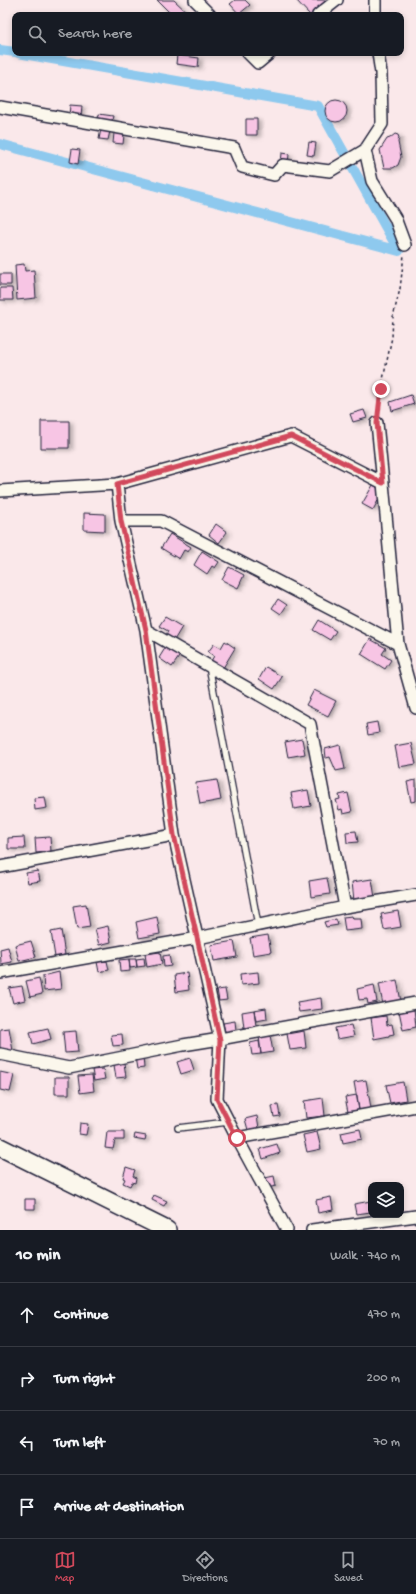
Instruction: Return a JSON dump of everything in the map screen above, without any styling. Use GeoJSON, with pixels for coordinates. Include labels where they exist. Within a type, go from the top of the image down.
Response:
{"type":"FeatureCollection","features":[{"type":"Feature","properties":{"kind":"main road"},"geometry":{"type":"LineString","coordinates":[[0,1147],[167,1230]]}},
{"type":"Feature","properties":{"kind":"street"},"geometry":{"type":"LineString","coordinates":[[195,0],[207,12]]}},
{"type":"Feature","properties":{"kind":"street"},"geometry":{"type":"LineString","coordinates":[[322,12],[337,0]]}},
{"type":"Feature","properties":{"kind":"street"},"geometry":{"type":"LineString","coordinates":[[375,0],[375,12]]}},
{"type":"Feature","properties":{"kind":"street"},"geometry":{"type":"LineString","coordinates":[[251,56],[258,63],[266,56]]}},
{"type":"Feature","properties":{"kind":"street"},"geometry":{"type":"LineString","coordinates":[[0,107],[234,148],[242,166],[274,175],[283,165],[330,171],[365,150],[382,124],[381,73],[378,56]]}},
{"type":"Feature","properties":{"kind":"street"},"geometry":{"type":"LineString","coordinates":[[365,150],[372,181],[395,218],[405,245]]}},
{"type":"Feature","properties":{"kind":"street"},"geometry":{"type":"LineString","coordinates":[[377,423],[398,644],[416,708]]}},
{"type":"Feature","properties":{"kind":"street"},"geometry":{"type":"LineString","coordinates":[[0,490],[117,484],[291,436],[383,483]]}},
{"type":"Feature","properties":{"kind":"street"},"geometry":{"type":"LineString","coordinates":[[117,484],[121,521],[146,630],[174,835],[220,1040],[217,1099],[287,1230]]}},
{"type":"Feature","properties":{"kind":"street"},"geometry":{"type":"LineString","coordinates":[[121,521],[161,521],[398,644]]}},
{"type":"Feature","properties":{"kind":"street"},"geometry":{"type":"LineString","coordinates":[[146,630],[310,724],[345,907]]}},
{"type":"Feature","properties":{"kind":"street"},"geometry":{"type":"LineString","coordinates":[[0,867],[174,835]]}},
{"type":"Feature","properties":{"kind":"street"},"geometry":{"type":"LineString","coordinates":[[0,973],[198,938],[345,907],[416,894]]}},
{"type":"Feature","properties":{"kind":"street"},"geometry":{"type":"LineString","coordinates":[[0,1054],[69,1068],[183,1045],[220,1040],[416,1003]]}},
{"type":"Feature","properties":{"kind":"street"},"geometry":{"type":"LineString","coordinates":[[237,1138],[416,1106]]}},
{"type":"Feature","properties":{"kind":"street"},"geometry":{"type":"LineString","coordinates":[[312,1230],[416,1216]]}},
{"type":"Feature","properties":{"kind":"lane"},"geometry":{"type":"LineString","coordinates":[[209,666],[258,925]]}},
{"type":"Feature","properties":{"kind":"lane"},"geometry":{"type":"LineString","coordinates":[[178,1128],[228,1122]]}},
{"type":"Feature","properties":{"kind":"path"},"geometry":{"type":"LineString","coordinates":[[377,423],[381,389],[392,337],[393,317],[400,289],[405,245]]}},
{"type":"Feature","properties":{"kind":"building"},"geometry":{"type":"Polygon","coordinates":[[[157,0],[174,0],[187,12],[169,12],[157,0]]]}},
{"type":"Feature","properties":{"kind":"building"},"geometry":{"type":"Polygon","coordinates":[[[235,0],[245,0],[250,5],[241,12],[237,12],[230,4],[235,0]]]}},
{"type":"Feature","properties":{"kind":"building"},"geometry":{"type":"Polygon","coordinates":[[[296,0],[329,0],[316,12],[307,12],[296,0]]]}},
{"type":"Feature","properties":{"kind":"building"},"geometry":{"type":"Polygon","coordinates":[[[177,56],[199,58],[198,67],[176,64],[177,56]]]}},
{"type":"Feature","properties":{"kind":"building"},"geometry":{"type":"Polygon","coordinates":[[[336,100],[340,101],[346,107],[346,115],[340,121],[336,122],[332,121],[326,115],[325,111],[326,107],[332,101],[336,100]]]}},
{"type":"Feature","properties":{"kind":"building"},"geometry":{"type":"Polygon","coordinates":[[[70,105],[82,106],[81,117],[69,116],[70,105]]]}},
{"type":"Feature","properties":{"kind":"building"},"geometry":{"type":"Polygon","coordinates":[[[99,114],[113,116],[111,124],[98,121],[99,114]]]}},
{"type":"Feature","properties":{"kind":"building"},"geometry":{"type":"Polygon","coordinates":[[[246,119],[257,119],[257,135],[246,135],[246,119]]]}},
{"type":"Feature","properties":{"kind":"building"},"geometry":{"type":"Polygon","coordinates":[[[101,129],[110,131],[108,140],[99,139],[101,129]]]}},
{"type":"Feature","properties":{"kind":"building"},"geometry":{"type":"Polygon","coordinates":[[[114,133],[124,135],[123,144],[113,143],[114,133]]]}},
{"type":"Feature","properties":{"kind":"building"},"geometry":{"type":"Polygon","coordinates":[[[395,134],[398,135],[399,138],[398,142],[401,157],[398,165],[393,168],[384,168],[380,150],[387,139],[395,134]]]}},
{"type":"Feature","properties":{"kind":"building"},"geometry":{"type":"Polygon","coordinates":[[[309,142],[316,143],[314,156],[307,155],[309,142]]]}},
{"type":"Feature","properties":{"kind":"building"},"geometry":{"type":"Polygon","coordinates":[[[72,149],[80,150],[78,164],[70,162],[72,149]]]}},
{"type":"Feature","properties":{"kind":"building"},"geometry":{"type":"Polygon","coordinates":[[[282,153],[289,154],[288,164],[281,163],[282,153]]]}},
{"type":"Feature","properties":{"kind":"building"},"geometry":{"type":"Polygon","coordinates":[[[24,264],[25,271],[34,270],[36,298],[17,300],[15,265],[24,264]]]}},
{"type":"Feature","properties":{"kind":"building"},"geometry":{"type":"Polygon","coordinates":[[[0,274],[11,274],[11,285],[0,285],[0,274]]]}},
{"type":"Feature","properties":{"kind":"building"},"geometry":{"type":"Polygon","coordinates":[[[0,288],[12,288],[13,300],[0,300],[0,288]]]}},
{"type":"Feature","properties":{"kind":"building"},"geometry":{"type":"Polygon","coordinates":[[[411,395],[414,404],[392,411],[390,402],[411,395]]]}},
{"type":"Feature","properties":{"kind":"building"},"geometry":{"type":"Polygon","coordinates":[[[364,410],[367,418],[353,422],[350,414],[364,410]]]}},
{"type":"Feature","properties":{"kind":"building"},"geometry":{"type":"Polygon","coordinates":[[[41,421],[69,421],[69,448],[41,448],[41,421]]]}},
{"type":"Feature","properties":{"kind":"building"},"geometry":{"type":"Polygon","coordinates":[[[373,485],[383,491],[373,510],[362,504],[373,485]]]}},
{"type":"Feature","properties":{"kind":"building"},"geometry":{"type":"Polygon","coordinates":[[[84,513],[105,514],[105,531],[84,530],[84,513]]]}},
{"type":"Feature","properties":{"kind":"building"},"geometry":{"type":"Polygon","coordinates":[[[216,524],[227,532],[219,543],[209,535],[216,524]]]}},
{"type":"Feature","properties":{"kind":"building"},"geometry":{"type":"Polygon","coordinates":[[[170,534],[191,547],[188,552],[184,550],[179,559],[161,548],[170,534]]]}},
{"type":"Feature","properties":{"kind":"building"},"geometry":{"type":"Polygon","coordinates":[[[202,551],[219,562],[215,568],[212,566],[207,574],[194,565],[202,551]]]}},
{"type":"Feature","properties":{"kind":"building"},"geometry":{"type":"Polygon","coordinates":[[[229,567],[244,575],[238,588],[222,580],[229,567]]]}},
{"type":"Feature","properties":{"kind":"building"},"geometry":{"type":"Polygon","coordinates":[[[278,599],[287,605],[281,614],[272,608],[278,599]]]}},
{"type":"Feature","properties":{"kind":"building"},"geometry":{"type":"Polygon","coordinates":[[[165,617],[182,627],[173,642],[165,637],[168,631],[159,626],[165,617]]]}},
{"type":"Feature","properties":{"kind":"building"},"geometry":{"type":"Polygon","coordinates":[[[319,620],[336,631],[330,640],[313,630],[319,620]]]}},
{"type":"Feature","properties":{"kind":"building"},"geometry":{"type":"Polygon","coordinates":[[[370,639],[386,648],[382,654],[391,660],[385,669],[361,654],[370,639]]]}},
{"type":"Feature","properties":{"kind":"building"},"geometry":{"type":"Polygon","coordinates":[[[225,641],[235,648],[223,668],[211,661],[214,656],[208,652],[214,644],[221,648],[225,641]]]}},
{"type":"Feature","properties":{"kind":"building"},"geometry":{"type":"Polygon","coordinates":[[[167,645],[181,654],[172,667],[159,658],[167,645]]]}},
{"type":"Feature","properties":{"kind":"building"},"geometry":{"type":"Polygon","coordinates":[[[266,667],[282,677],[274,689],[259,679],[266,667]]]}},
{"type":"Feature","properties":{"kind":"building"},"geometry":{"type":"Polygon","coordinates":[[[314,690],[336,701],[328,716],[306,705],[314,690]]]}},
{"type":"Feature","properties":{"kind":"building"},"geometry":{"type":"Polygon","coordinates":[[[377,722],[379,733],[368,735],[366,724],[377,722]]]}},
{"type":"Feature","properties":{"kind":"building"},"geometry":{"type":"Polygon","coordinates":[[[302,739],[305,754],[288,757],[285,742],[302,739]]]}},
{"type":"Feature","properties":{"kind":"building"},"geometry":{"type":"Polygon","coordinates":[[[411,743],[416,764],[399,767],[395,746],[411,743]]]}},
{"type":"Feature","properties":{"kind":"building"},"geometry":{"type":"Polygon","coordinates":[[[340,745],[345,769],[336,771],[330,757],[326,758],[325,749],[340,745]]]}},
{"type":"Feature","properties":{"kind":"building"},"geometry":{"type":"Polygon","coordinates":[[[217,780],[221,800],[200,804],[196,783],[217,780]]]}},
{"type":"Feature","properties":{"kind":"building"},"geometry":{"type":"Polygon","coordinates":[[[416,780],[416,801],[411,802],[407,782],[416,780]]]}},
{"type":"Feature","properties":{"kind":"building"},"geometry":{"type":"Polygon","coordinates":[[[308,790],[311,806],[294,809],[291,793],[308,790]]]}},
{"type":"Feature","properties":{"kind":"building"},"geometry":{"type":"Polygon","coordinates":[[[348,793],[352,812],[343,814],[342,809],[339,810],[336,800],[340,799],[339,795],[348,793]]]}},
{"type":"Feature","properties":{"kind":"building"},"geometry":{"type":"Polygon","coordinates":[[[45,797],[47,808],[35,810],[34,798],[45,797]]]}},
{"type":"Feature","properties":{"kind":"building"},"geometry":{"type":"Polygon","coordinates":[[[356,831],[358,842],[347,843],[346,832],[356,831]]]}},
{"type":"Feature","properties":{"kind":"building"},"geometry":{"type":"Polygon","coordinates":[[[24,837],[25,849],[8,849],[8,838],[24,837]]]}},
{"type":"Feature","properties":{"kind":"building"},"geometry":{"type":"Polygon","coordinates":[[[50,837],[51,852],[36,853],[35,838],[50,837]]]}},
{"type":"Feature","properties":{"kind":"building"},"geometry":{"type":"Polygon","coordinates":[[[38,871],[40,881],[28,883],[26,873],[38,871]]]}},
{"type":"Feature","properties":{"kind":"building"},"geometry":{"type":"Polygon","coordinates":[[[327,878],[330,894],[311,897],[309,881],[327,878]]]}},
{"type":"Feature","properties":{"kind":"building"},"geometry":{"type":"Polygon","coordinates":[[[372,879],[375,898],[354,901],[352,882],[372,879]]]}},
{"type":"Feature","properties":{"kind":"building"},"geometry":{"type":"Polygon","coordinates":[[[86,904],[90,927],[77,929],[73,906],[86,904]]]}},
{"type":"Feature","properties":{"kind":"building"},"geometry":{"type":"Polygon","coordinates":[[[398,911],[401,927],[384,930],[381,914],[398,911]]]}},
{"type":"Feature","properties":{"kind":"building"},"geometry":{"type":"Polygon","coordinates":[[[352,916],[353,919],[361,919],[362,929],[345,931],[343,917],[352,916]]]}},
{"type":"Feature","properties":{"kind":"building"},"geometry":{"type":"Polygon","coordinates":[[[157,917],[160,934],[139,938],[136,922],[157,917]]]}},
{"type":"Feature","properties":{"kind":"building"},"geometry":{"type":"Polygon","coordinates":[[[336,919],[338,925],[326,927],[324,922],[336,919]]]}},
{"type":"Feature","properties":{"kind":"building"},"geometry":{"type":"Polygon","coordinates":[[[108,926],[111,942],[99,945],[95,929],[108,926]]]}},
{"type":"Feature","properties":{"kind":"building"},"geometry":{"type":"Polygon","coordinates":[[[61,930],[65,955],[55,957],[51,932],[61,930]]]}},
{"type":"Feature","properties":{"kind":"building"},"geometry":{"type":"Polygon","coordinates":[[[268,935],[271,952],[253,955],[250,938],[268,935]]]}},
{"type":"Feature","properties":{"kind":"building"},"geometry":{"type":"Polygon","coordinates":[[[31,941],[36,957],[19,961],[15,945],[31,941]]]}},
{"type":"Feature","properties":{"kind":"building"},"geometry":{"type":"Polygon","coordinates":[[[234,941],[237,957],[214,961],[211,945],[234,941]]]}},
{"type":"Feature","properties":{"kind":"building"},"geometry":{"type":"Polygon","coordinates":[[[8,947],[12,962],[1,964],[0,949],[8,947]]]}},
{"type":"Feature","properties":{"kind":"building"},"geometry":{"type":"Polygon","coordinates":[[[160,952],[162,964],[147,967],[145,954],[160,952]]]}},
{"type":"Feature","properties":{"kind":"building"},"geometry":{"type":"Polygon","coordinates":[[[169,955],[171,966],[164,967],[163,956],[169,955]]]}},
{"type":"Feature","properties":{"kind":"building"},"geometry":{"type":"Polygon","coordinates":[[[144,958],[145,966],[137,967],[136,959],[144,958]]]}},
{"type":"Feature","properties":{"kind":"building"},"geometry":{"type":"Polygon","coordinates":[[[129,959],[136,959],[137,967],[130,968],[129,959]]]}},
{"type":"Feature","properties":{"kind":"building"},"geometry":{"type":"Polygon","coordinates":[[[129,959],[130,971],[120,972],[119,960],[129,959]]]}},
{"type":"Feature","properties":{"kind":"building"},"geometry":{"type":"Polygon","coordinates":[[[107,961],[109,970],[99,972],[97,962],[107,961]]]}},
{"type":"Feature","properties":{"kind":"building"},"geometry":{"type":"Polygon","coordinates":[[[59,972],[61,989],[44,991],[43,976],[59,972]]]}},
{"type":"Feature","properties":{"kind":"building"},"geometry":{"type":"Polygon","coordinates":[[[258,972],[259,983],[241,985],[240,974],[258,972]]]}},
{"type":"Feature","properties":{"kind":"building"},"geometry":{"type":"Polygon","coordinates":[[[187,973],[189,990],[176,992],[174,975],[187,973]]]}},
{"type":"Feature","properties":{"kind":"building"},"geometry":{"type":"Polygon","coordinates":[[[39,978],[42,994],[30,997],[26,981],[39,978]]]}},
{"type":"Feature","properties":{"kind":"building"},"geometry":{"type":"Polygon","coordinates":[[[397,980],[401,1002],[383,1005],[379,984],[397,980]]]}},
{"type":"Feature","properties":{"kind":"building"},"geometry":{"type":"Polygon","coordinates":[[[374,985],[377,1002],[368,1004],[367,999],[359,1000],[357,989],[374,985]]]}},
{"type":"Feature","properties":{"kind":"building"},"geometry":{"type":"Polygon","coordinates":[[[22,986],[25,1000],[13,1003],[9,988],[22,986]]]}},
{"type":"Feature","properties":{"kind":"building"},"geometry":{"type":"Polygon","coordinates":[[[225,989],[227,1000],[219,1001],[217,990],[225,989]]]}},
{"type":"Feature","properties":{"kind":"building"},"geometry":{"type":"Polygon","coordinates":[[[321,998],[322,1009],[299,1012],[297,1002],[321,998]]]}},
{"type":"Feature","properties":{"kind":"building"},"geometry":{"type":"Polygon","coordinates":[[[266,1008],[267,1019],[256,1021],[254,1010],[266,1008]]]}},
{"type":"Feature","properties":{"kind":"building"},"geometry":{"type":"Polygon","coordinates":[[[414,1008],[416,1027],[403,1030],[399,1011],[414,1008]]]}},
{"type":"Feature","properties":{"kind":"building"},"geometry":{"type":"Polygon","coordinates":[[[254,1010],[256,1026],[244,1028],[242,1012],[254,1010]]]}},
{"type":"Feature","properties":{"kind":"building"},"geometry":{"type":"Polygon","coordinates":[[[386,1016],[387,1025],[392,1024],[394,1034],[374,1039],[371,1018],[386,1016]]]}},
{"type":"Feature","properties":{"kind":"building"},"geometry":{"type":"Polygon","coordinates":[[[235,1021],[236,1030],[225,1032],[223,1023],[235,1021]]]}},
{"type":"Feature","properties":{"kind":"building"},"geometry":{"type":"Polygon","coordinates":[[[351,1025],[354,1036],[337,1039],[335,1028],[351,1025]]]}},
{"type":"Feature","properties":{"kind":"building"},"geometry":{"type":"Polygon","coordinates":[[[9,1028],[13,1051],[0,1048],[0,1029],[9,1028]]]}},
{"type":"Feature","properties":{"kind":"building"},"geometry":{"type":"Polygon","coordinates":[[[48,1028],[51,1039],[33,1044],[30,1032],[48,1028]]]}},
{"type":"Feature","properties":{"kind":"building"},"geometry":{"type":"Polygon","coordinates":[[[76,1031],[78,1052],[65,1053],[63,1032],[76,1031]]]}},
{"type":"Feature","properties":{"kind":"building"},"geometry":{"type":"Polygon","coordinates":[[[304,1031],[306,1048],[290,1050],[287,1034],[304,1031]]]}},
{"type":"Feature","properties":{"kind":"building"},"geometry":{"type":"Polygon","coordinates":[[[122,1034],[123,1045],[113,1046],[111,1035],[122,1034]]]}},
{"type":"Feature","properties":{"kind":"building"},"geometry":{"type":"Polygon","coordinates":[[[270,1035],[273,1052],[261,1054],[259,1036],[270,1035]]]}},
{"type":"Feature","properties":{"kind":"building"},"geometry":{"type":"Polygon","coordinates":[[[259,1041],[261,1054],[252,1055],[250,1043],[259,1041]]]}},
{"type":"Feature","properties":{"kind":"building"},"geometry":{"type":"Polygon","coordinates":[[[143,1056],[144,1068],[137,1069],[135,1057],[143,1056]]]}},
{"type":"Feature","properties":{"kind":"building"},"geometry":{"type":"Polygon","coordinates":[[[190,1058],[194,1070],[181,1074],[177,1062],[190,1058]]]}},
{"type":"Feature","properties":{"kind":"building"},"geometry":{"type":"Polygon","coordinates":[[[124,1063],[126,1077],[116,1078],[114,1065],[124,1063]]]}},
{"type":"Feature","properties":{"kind":"building"},"geometry":{"type":"Polygon","coordinates":[[[103,1069],[105,1079],[94,1081],[92,1070],[103,1069]]]}},
{"type":"Feature","properties":{"kind":"building"},"geometry":{"type":"Polygon","coordinates":[[[0,1072],[14,1075],[10,1092],[0,1090],[0,1072]]]}},
{"type":"Feature","properties":{"kind":"building"},"geometry":{"type":"Polygon","coordinates":[[[92,1075],[94,1091],[80,1093],[78,1076],[92,1075]]]}},
{"type":"Feature","properties":{"kind":"building"},"geometry":{"type":"Polygon","coordinates":[[[55,1077],[69,1077],[69,1094],[55,1094],[55,1077]]]}},
{"type":"Feature","properties":{"kind":"building"},"geometry":{"type":"Polygon","coordinates":[[[366,1080],[371,1108],[359,1110],[354,1082],[366,1080]]]}},
{"type":"Feature","properties":{"kind":"building"},"geometry":{"type":"Polygon","coordinates":[[[403,1082],[406,1100],[390,1103],[386,1085],[403,1082]]]}},
{"type":"Feature","properties":{"kind":"building"},"geometry":{"type":"Polygon","coordinates":[[[357,1095],[359,1110],[348,1112],[345,1097],[357,1095]]]}},
{"type":"Feature","properties":{"kind":"building"},"geometry":{"type":"Polygon","coordinates":[[[323,1098],[325,1116],[306,1118],[304,1101],[323,1098]]]}},
{"type":"Feature","properties":{"kind":"building"},"geometry":{"type":"Polygon","coordinates":[[[278,1105],[280,1116],[274,1117],[272,1106],[278,1105]]]}},
{"type":"Feature","properties":{"kind":"building"},"geometry":{"type":"Polygon","coordinates":[[[257,1116],[259,1128],[248,1130],[245,1119],[257,1116]]]}},
{"type":"Feature","properties":{"kind":"building"},"geometry":{"type":"Polygon","coordinates":[[[80,1123],[88,1124],[86,1135],[79,1134],[80,1123]]]}},
{"type":"Feature","properties":{"kind":"building"},"geometry":{"type":"Polygon","coordinates":[[[360,1129],[362,1139],[343,1143],[341,1133],[360,1129]]]}},
{"type":"Feature","properties":{"kind":"building"},"geometry":{"type":"Polygon","coordinates":[[[107,1132],[124,1132],[124,1140],[115,1140],[113,1149],[105,1148],[107,1132]]]}},
{"type":"Feature","properties":{"kind":"building"},"geometry":{"type":"Polygon","coordinates":[[[317,1132],[321,1149],[307,1152],[303,1135],[317,1132]]]}},
{"type":"Feature","properties":{"kind":"building"},"geometry":{"type":"Polygon","coordinates":[[[135,1134],[146,1136],[145,1140],[134,1138],[135,1134]]]}},
{"type":"Feature","properties":{"kind":"building"},"geometry":{"type":"Polygon","coordinates":[[[277,1144],[280,1153],[263,1159],[260,1149],[277,1144]]]}},
{"type":"Feature","properties":{"kind":"building"},"geometry":{"type":"Polygon","coordinates":[[[126,1167],[135,1170],[133,1176],[136,1178],[135,1183],[132,1182],[130,1186],[123,1183],[125,1179],[123,1178],[126,1167]]]}},
{"type":"Feature","properties":{"kind":"building"},"geometry":{"type":"Polygon","coordinates":[[[274,1176],[276,1186],[267,1188],[265,1178],[274,1176]]]}},
{"type":"Feature","properties":{"kind":"building"},"geometry":{"type":"Polygon","coordinates":[[[154,1195],[167,1201],[164,1206],[152,1200],[154,1195]]]}},
{"type":"Feature","properties":{"kind":"building"},"geometry":{"type":"Polygon","coordinates":[[[331,1197],[333,1210],[318,1213],[316,1200],[331,1197]]]}},
{"type":"Feature","properties":{"kind":"building"},"geometry":{"type":"Polygon","coordinates":[[[25,1199],[35,1199],[35,1209],[25,1209],[25,1199]]]}},
{"type":"Feature","properties":{"kind":"building"},"geometry":{"type":"Polygon","coordinates":[[[368,1202],[368,1212],[356,1214],[354,1204],[368,1202]]]}},
{"type":"Feature","properties":{"kind":"waterway"},"geometry":{"type":"LineString","coordinates":[[0,50],[12,52]]}},
{"type":"Feature","properties":{"kind":"waterway"},"geometry":{"type":"LineString","coordinates":[[35,56],[318,106],[399,251]]}},
{"type":"Feature","properties":{"kind":"waterway"},"geometry":{"type":"LineString","coordinates":[[0,144],[399,251]]}},
{"type":"Feature","properties":{"kind":"route"},"geometry":{"type":"LineString","coordinates":[[237,1138],[217,1099],[220,1040],[174,835],[146,630],[121,521],[117,484],[291,436],[383,483],[377,423],[381,389]]}}]}
